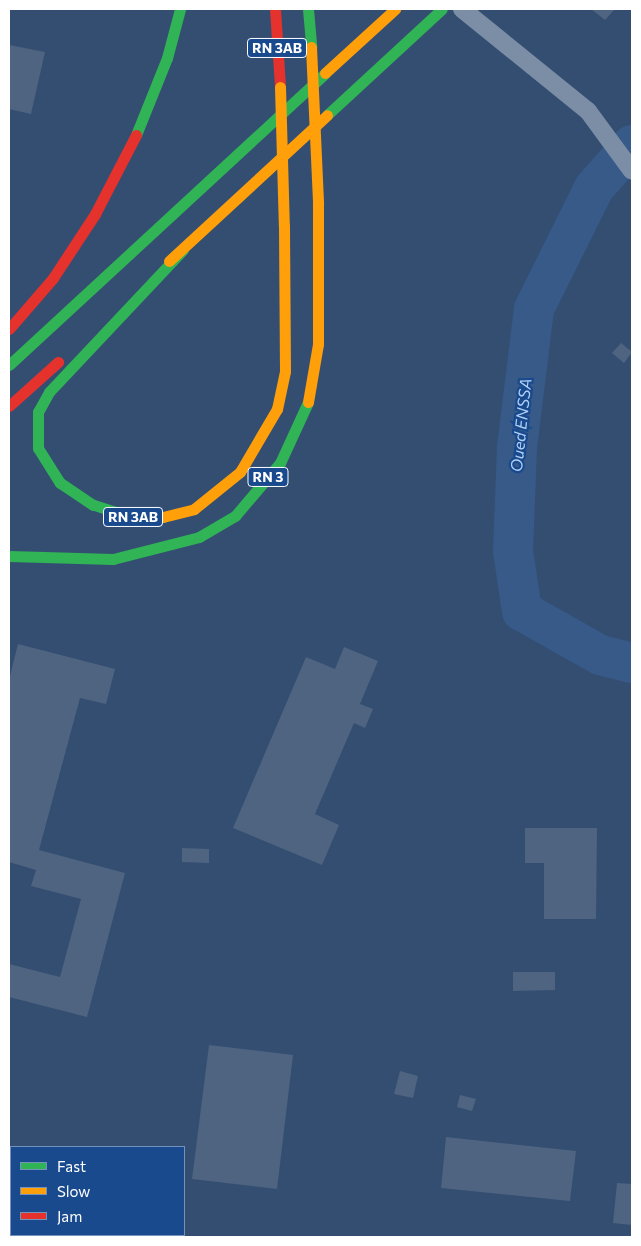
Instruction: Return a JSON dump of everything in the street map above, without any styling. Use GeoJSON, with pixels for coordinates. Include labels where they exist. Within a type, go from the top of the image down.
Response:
{"type":"FeatureCollection","features":[{"type":"Feature","properties":{"kind":"highway"},"geometry":{"type":"LineString","coordinates":[[9,330],[53,278],[95,214],[136,138],[167,58],[180,9]]}},
{"type":"Feature","properties":{"kind":"highway","name":"RN 3AB"},"geometry":{"type":"LineString","coordinates":[[183,250],[49,392],[38,412],[38,448],[60,483],[93,505],[131,517],[165,517],[194,509],[240,472],[261,440],[277,409],[285,371],[284,226],[280,87],[275,9]]}},
{"type":"Feature","properties":{"kind":"highway","name":"RN 3"},"geometry":{"type":"LineString","coordinates":[[9,556],[113,559],[199,537],[235,516],[280,463],[312,394],[318,344],[318,204],[308,9]]}},
{"type":"Feature","properties":{"kind":"highway"},"geometry":{"type":"LineString","coordinates":[[9,365],[395,9]]}},
{"type":"Feature","properties":{"kind":"highway","name":"RN 3AB"},"geometry":{"type":"LineString","coordinates":[[9,406],[183,250],[442,9]]}},
{"type":"Feature","properties":{"kind":"street"},"geometry":{"type":"LineString","coordinates":[[462,9],[588,111],[632,171]]}},
{"type":"Feature","properties":{"kind":"building"},"geometry":{"type":"Polygon","coordinates":[[[591,9],[615,9],[605,20],[591,9]]]}},
{"type":"Feature","properties":{"kind":"building"},"geometry":{"type":"Polygon","coordinates":[[[9,45],[45,52],[31,114],[9,109],[9,45]]]}},
{"type":"Feature","properties":{"kind":"building"},"geometry":{"type":"Polygon","coordinates":[[[621,343],[632,352],[624,363],[612,353],[621,343]]]}},
{"type":"Feature","properties":{"kind":"building"},"geometry":{"type":"Polygon","coordinates":[[[18,644],[115,669],[106,704],[80,698],[39,850],[125,873],[87,1017],[9,997],[9,964],[60,977],[81,899],[31,886],[36,870],[9,862],[9,680],[18,644]]]}},
{"type":"Feature","properties":{"kind":"building"},"geometry":{"type":"Polygon","coordinates":[[[344,647],[378,661],[360,704],[373,709],[365,728],[354,723],[315,814],[339,825],[322,865],[233,828],[306,657],[335,669],[344,647]]]}},
{"type":"Feature","properties":{"kind":"building"},"geometry":{"type":"Polygon","coordinates":[[[525,828],[597,828],[596,919],[544,919],[544,863],[525,863],[525,828]]]}},
{"type":"Feature","properties":{"kind":"building"},"geometry":{"type":"Polygon","coordinates":[[[182,848],[209,849],[209,863],[182,862],[182,848]]]}},
{"type":"Feature","properties":{"kind":"building"},"geometry":{"type":"Polygon","coordinates":[[[513,972],[555,972],[555,990],[513,991],[513,972]]]}},
{"type":"Feature","properties":{"kind":"building"},"geometry":{"type":"Polygon","coordinates":[[[209,1045],[293,1055],[277,1189],[192,1179],[209,1045]]]}},
{"type":"Feature","properties":{"kind":"building"},"geometry":{"type":"Polygon","coordinates":[[[400,1071],[418,1076],[413,1098],[394,1094],[400,1071]]]}},
{"type":"Feature","properties":{"kind":"building"},"geometry":{"type":"Polygon","coordinates":[[[460,1095],[476,1099],[472,1111],[457,1107],[460,1095]]]}},
{"type":"Feature","properties":{"kind":"building"},"geometry":{"type":"Polygon","coordinates":[[[446,1137],[576,1151],[570,1201],[441,1188],[446,1137]]]}},
{"type":"Feature","properties":{"kind":"building"},"geometry":{"type":"Polygon","coordinates":[[[617,1183],[632,1184],[632,1225],[613,1223],[617,1183]]]}},
{"type":"Feature","properties":{"kind":"building"},"geometry":{"type":"Polygon","coordinates":[[[134,1236],[134,1237],[58,1237],[134,1236]]]}},
{"type":"Feature","properties":{"kind":"waterway","name":"Oued ENSSA"},"geometry":{"type":"LineString","coordinates":[[632,145],[594,188],[534,309],[517,448],[513,551],[522,611],[600,655],[632,663]]}},
{"type":"Feature","properties":{"kind":"traffic: fast"},"geometry":{"type":"LineString","coordinates":[[136,135],[167,58],[180,9]]}},
{"type":"Feature","properties":{"kind":"traffic: fast"},"geometry":{"type":"LineString","coordinates":[[308,9],[311,47]]}},
{"type":"Feature","properties":{"kind":"traffic: fast"},"geometry":{"type":"LineString","coordinates":[[327,115],[442,9]]}},
{"type":"Feature","properties":{"kind":"traffic: fast"},"geometry":{"type":"LineString","coordinates":[[9,365],[325,73]]}},
{"type":"Feature","properties":{"kind":"traffic: fast"},"geometry":{"type":"LineString","coordinates":[[163,517],[131,517],[93,505],[60,483],[38,448],[38,412],[49,392],[183,250]]}},
{"type":"Feature","properties":{"kind":"traffic: fast"},"geometry":{"type":"LineString","coordinates":[[9,556],[113,559],[199,537],[235,516],[280,463],[308,402]]}},
{"type":"Feature","properties":{"kind":"traffic: slow"},"geometry":{"type":"LineString","coordinates":[[325,73],[395,9]]}},
{"type":"Feature","properties":{"kind":"traffic: slow"},"geometry":{"type":"LineString","coordinates":[[311,47],[318,204]]}},
{"type":"Feature","properties":{"kind":"traffic: slow"},"geometry":{"type":"LineString","coordinates":[[280,87],[284,226]]}},
{"type":"Feature","properties":{"kind":"traffic: slow"},"geometry":{"type":"LineString","coordinates":[[169,261],[327,115]]}},
{"type":"Feature","properties":{"kind":"traffic: slow"},"geometry":{"type":"LineString","coordinates":[[308,402],[318,344],[318,204]]}},
{"type":"Feature","properties":{"kind":"traffic: slow"},"geometry":{"type":"LineString","coordinates":[[163,517],[194,509],[240,472],[277,409],[285,371],[284,226]]}},
{"type":"Feature","properties":{"kind":"traffic: jam"},"geometry":{"type":"LineString","coordinates":[[275,9],[280,87]]}},
{"type":"Feature","properties":{"kind":"traffic: jam"},"geometry":{"type":"LineString","coordinates":[[9,329],[53,278],[95,214],[136,135]]}},
{"type":"Feature","properties":{"kind":"traffic: jam"},"geometry":{"type":"LineString","coordinates":[[9,406],[58,362]]}}]}
